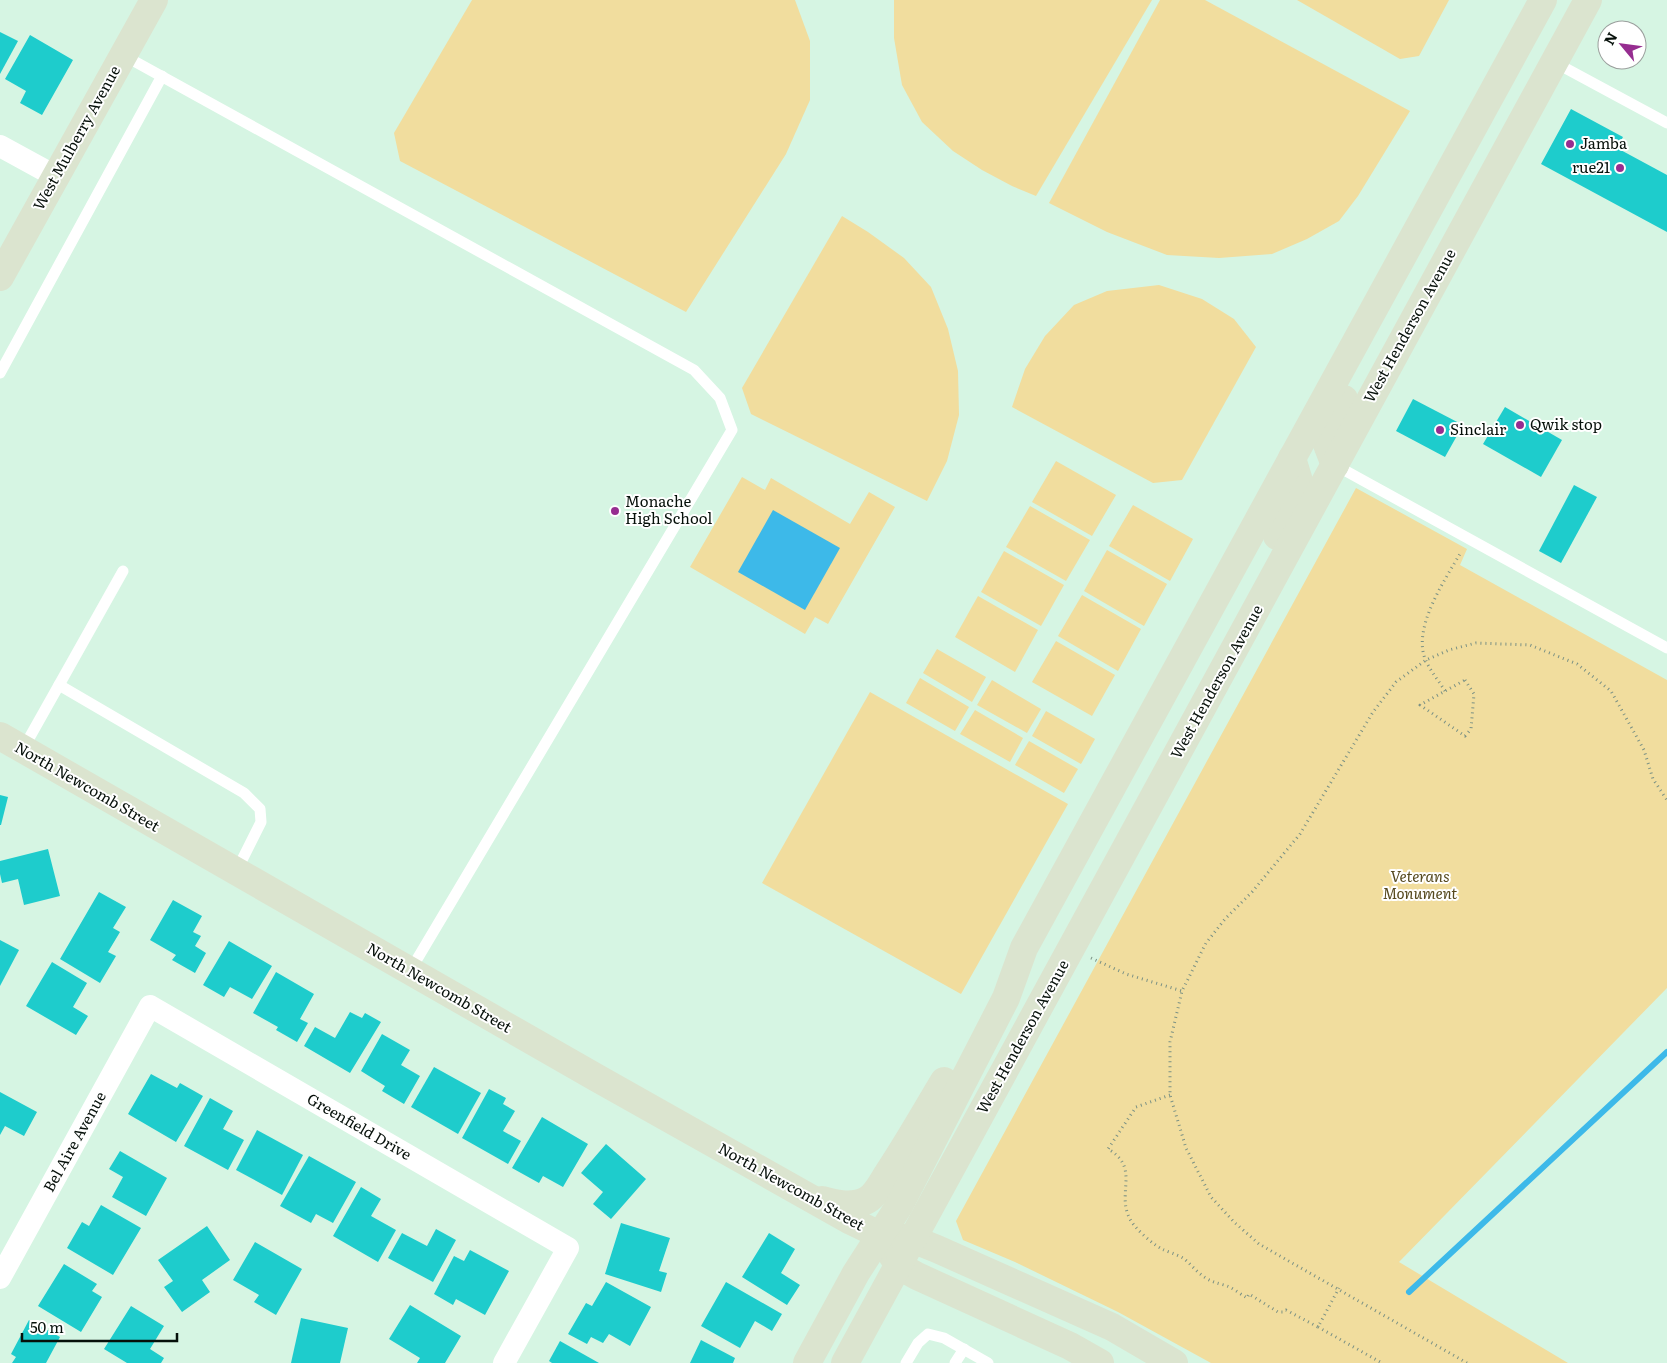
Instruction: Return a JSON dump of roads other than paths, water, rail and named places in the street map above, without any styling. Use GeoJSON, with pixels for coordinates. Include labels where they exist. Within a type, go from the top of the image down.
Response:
{"type":"FeatureCollection","features":[{"type":"Feature","properties":{"kind":"main road","name":"West Mulberry Avenue"},"geometry":{"type":"LineString","coordinates":[[0,277],[154,0]]}},
{"type":"Feature","properties":{"kind":"main road","name":"West Henderson Avenue"},"geometry":{"type":"LineString","coordinates":[[807,1363],[856,1273],[899,1206],[1006,998],[1024,948],[1543,0]]}},
{"type":"Feature","properties":{"kind":"main road","name":"West Henderson Avenue"},"geometry":{"type":"LineString","coordinates":[[847,1362],[912,1239],[1554,62],[1580,7]]}},
{"type":"Feature","properties":{"kind":"main road"},"geometry":{"type":"LineString","coordinates":[[1335,465],[1326,442],[1328,434],[1341,404],[1422,254],[1429,238],[1429,208]]}},
{"type":"Feature","properties":{"kind":"main road"},"geometry":{"type":"LineString","coordinates":[[1219,677],[1221,645],[1240,599],[1267,556],[1290,508],[1299,481],[1292,458]]}},
{"type":"Feature","properties":{"kind":"main road","name":"North Newcomb Street"},"geometry":{"type":"LineString","coordinates":[[11,743],[808,1197],[880,1235],[912,1239],[1112,1327],[1174,1363]]}},
{"type":"Feature","properties":{"kind":"main road"},"geometry":{"type":"LineString","coordinates":[[808,1197],[838,1204],[856,1204],[868,1200],[875,1193],[1024,948]]}},
{"type":"Feature","properties":{"kind":"main road","name":"North Newcomb Street"},"geometry":{"type":"LineString","coordinates":[[880,1235],[899,1266]]}},
{"type":"Feature","properties":{"kind":"main road"},"geometry":{"type":"LineString","coordinates":[[899,1266],[1070,1346],[1100,1363]]}},
{"type":"Feature","properties":{"kind":"street"},"geometry":{"type":"LineString","coordinates":[[0,146],[55,176]]}},
{"type":"Feature","properties":{"kind":"street","name":"Greenfield Drive"},"geometry":{"type":"LineString","coordinates":[[150,1006],[568,1248],[504,1363]]}},
{"type":"Feature","properties":{"kind":"street","name":"Bel Aire Avenue"},"geometry":{"type":"LineString","coordinates":[[0,1278],[150,1006]]}},
{"type":"Feature","properties":{"kind":"lane"},"geometry":{"type":"LineString","coordinates":[[123,55],[694,370],[720,398],[732,430],[410,972]]}},
{"type":"Feature","properties":{"kind":"lane"},"geometry":{"type":"LineString","coordinates":[[1554,62],[1667,123]]}},
{"type":"Feature","properties":{"kind":"lane"},"geometry":{"type":"LineString","coordinates":[[0,372],[162,76]]}},
{"type":"Feature","properties":{"kind":"lane"},"geometry":{"type":"LineString","coordinates":[[1335,465],[1667,648]]}},
{"type":"Feature","properties":{"kind":"lane"},"geometry":{"type":"LineString","coordinates":[[11,743],[59,685],[123,571]]}},
{"type":"Feature","properties":{"kind":"lane"},"geometry":{"type":"LineString","coordinates":[[59,685],[244,793],[260,808],[261,822],[236,872]]}},
{"type":"Feature","properties":{"kind":"lane"},"geometry":{"type":"LineString","coordinates":[[906,1363],[918,1343],[928,1334],[944,1338],[988,1363]]}},
{"type":"Feature","properties":{"kind":"lane"},"geometry":{"type":"LineString","coordinates":[[956,1363],[964,1349]]}},
{"type":"Feature","properties":{"kind":"water"},"geometry":{"type":"Polygon","coordinates":[[[773,510],[840,548],[805,610],[738,572],[773,510]]]}},
{"type":"Feature","properties":{"kind":"waterway"},"geometry":{"type":"LineString","coordinates":[[1409,1292],[1667,1052]]}},
{"type":"Feature","properties":{"kind":"place","name":"Jamba"},"geometry":{"type":"Point","coordinates":[1570,144]}},
{"type":"Feature","properties":{"kind":"place","name":"rue21"},"geometry":{"type":"Point","coordinates":[1620,168]}},
{"type":"Feature","properties":{"kind":"place","name":"Qwik stop"},"geometry":{"type":"Point","coordinates":[1520,425]}},
{"type":"Feature","properties":{"kind":"place","name":"Sinclair"},"geometry":{"type":"Point","coordinates":[1440,430]}},
{"type":"Feature","properties":{"kind":"place","name":"Monache High School"},"geometry":{"type":"Point","coordinates":[615,511]}},
{"type":"Feature","properties":{"kind":"park label","name":"Veterans Monument"},"geometry":{"type":"Point","coordinates":[1420,886]}}]}
